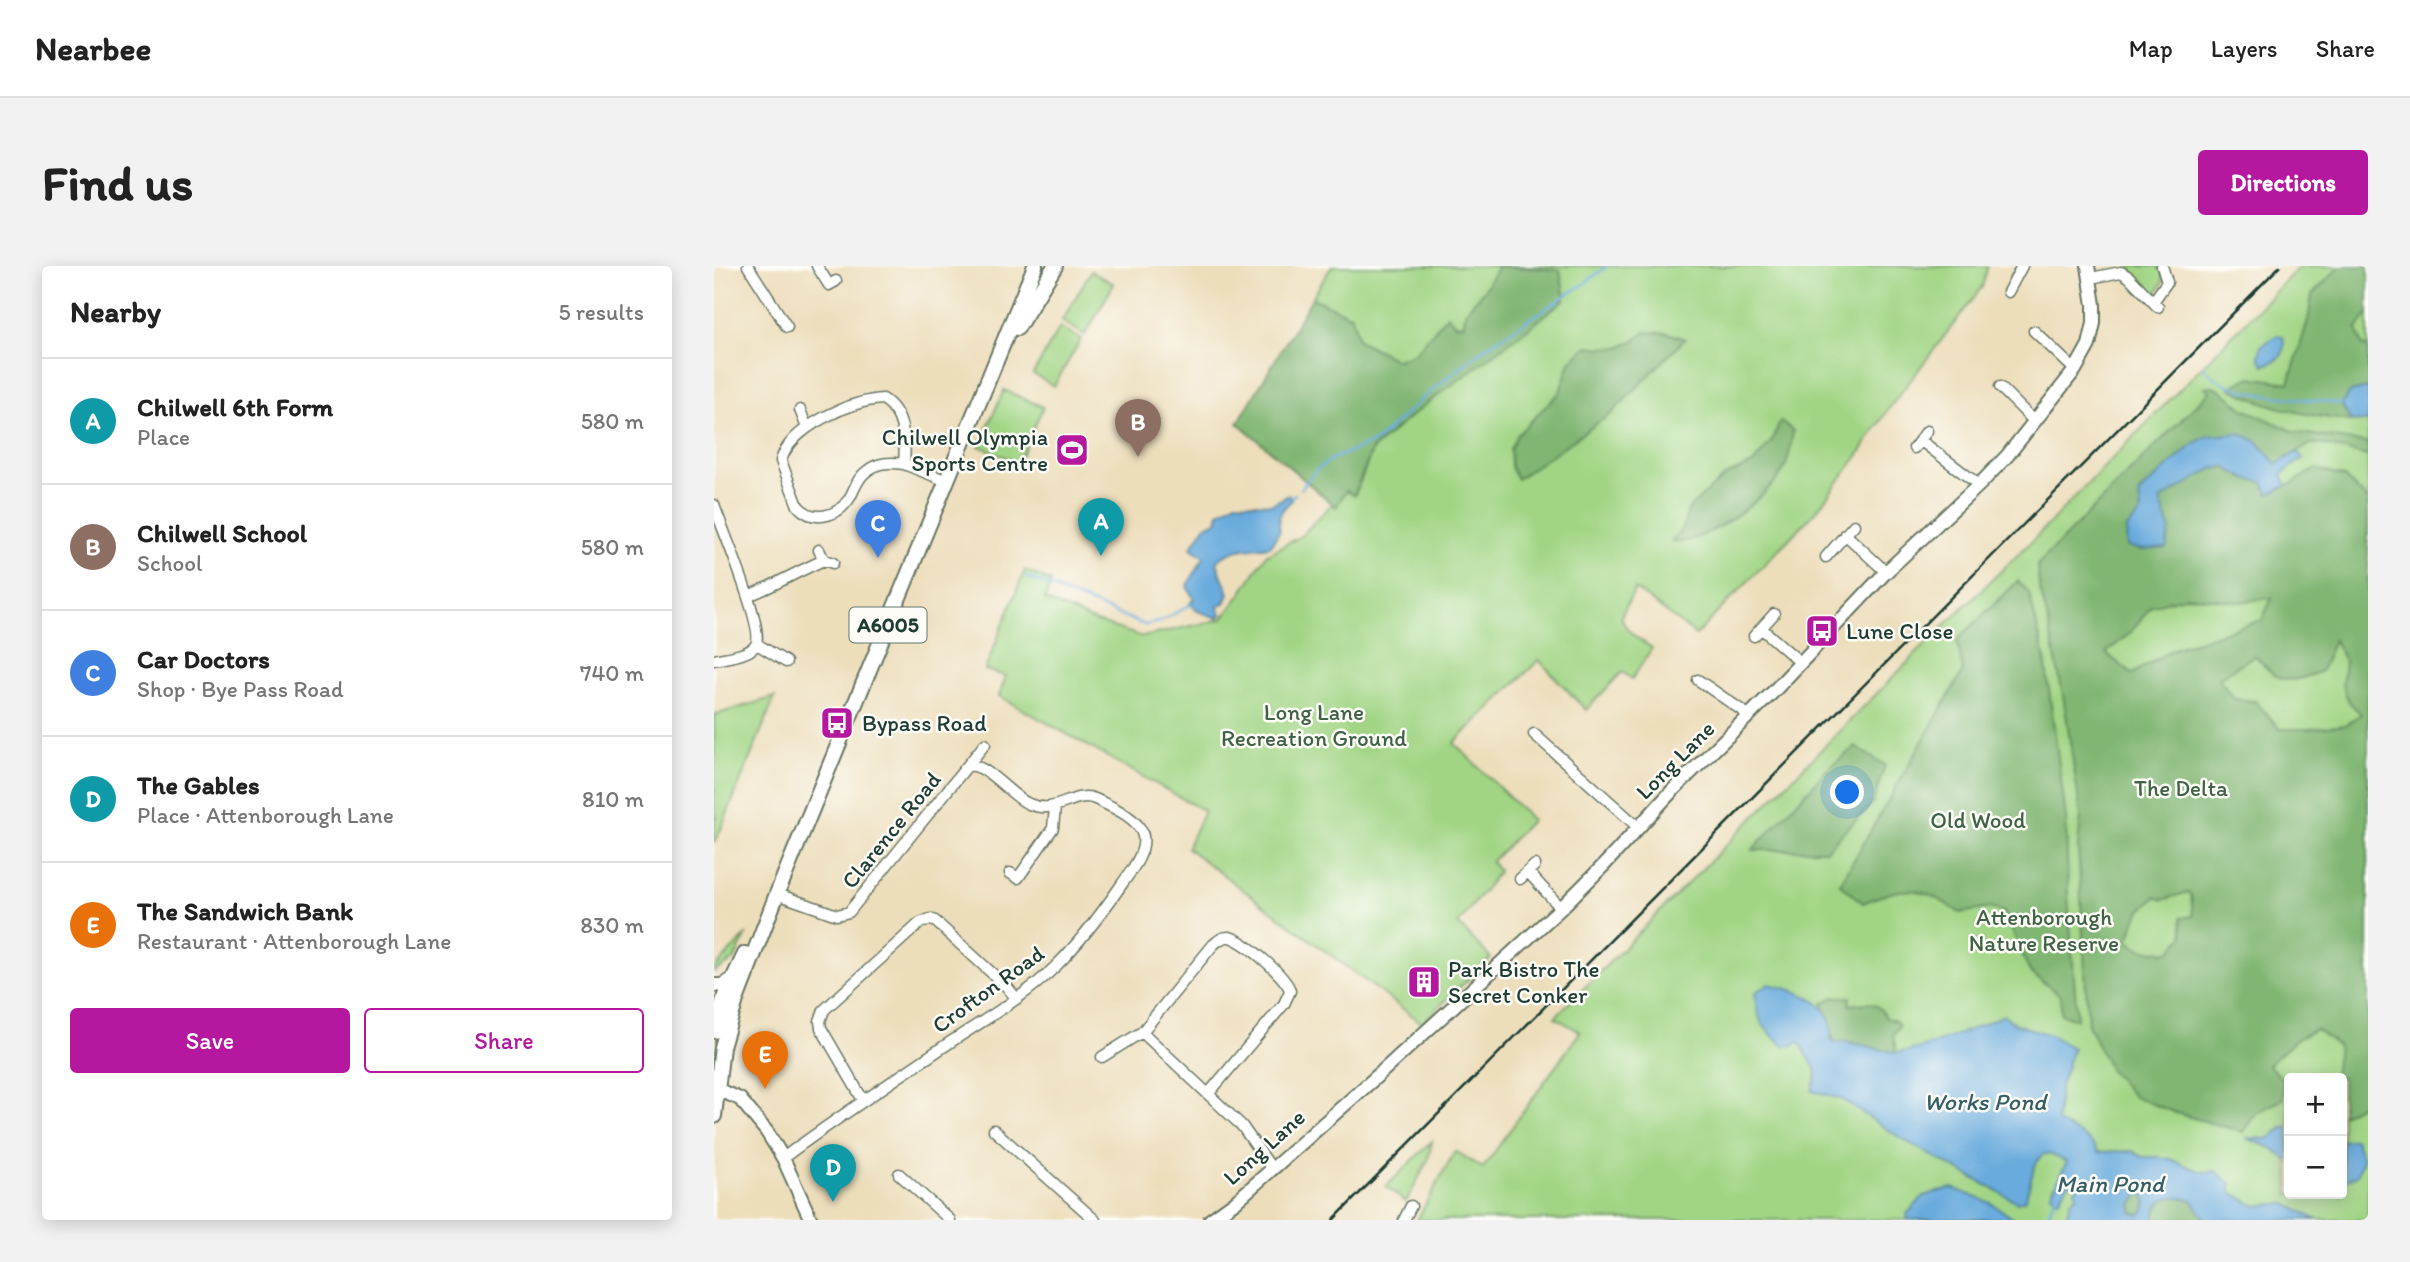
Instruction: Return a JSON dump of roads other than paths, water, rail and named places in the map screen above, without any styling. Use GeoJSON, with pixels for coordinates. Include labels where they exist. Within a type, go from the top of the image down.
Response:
{"type":"FeatureCollection","features":[{"type":"Feature","properties":{"kind":"main road","name":"A6005"},"geometry":{"type":"LineString","coordinates":[[717,1020],[777,894],[1035,266]]}},
{"type":"Feature","properties":{"kind":"main road","name":"A6005"},"geometry":{"type":"LineString","coordinates":[[1000,356],[1055,266]]}},
{"type":"Feature","properties":{"kind":"main road","name":"A6005"},"geometry":{"type":"LineString","coordinates":[[714,1116],[717,1020],[732,979],[777,894]]}},
{"type":"Feature","properties":{"kind":"street"},"geometry":{"type":"LineString","coordinates":[[748,266],[787,327]]}},
{"type":"Feature","properties":{"kind":"street"},"geometry":{"type":"LineString","coordinates":[[817,266],[829,285],[836,281]]}},
{"type":"Feature","properties":{"kind":"street"},"geometry":{"type":"LineString","coordinates":[[2008,292],[2010,277],[2022,266]]}},
{"type":"Feature","properties":{"kind":"street"},"geometry":{"type":"LineString","coordinates":[[2090,272],[2124,269],[2156,304],[2166,282],[2162,266]]}},
{"type":"Feature","properties":{"kind":"street","name":"Long Lane"},"geometry":{"type":"LineString","coordinates":[[1210,1220],[1272,1169],[1561,908],[1690,772],[1750,716],[1886,572],[1979,485],[2035,422],[2085,356],[2092,335],[2094,304],[2090,272]]}},
{"type":"Feature","properties":{"kind":"street"},"geometry":{"type":"LineString","coordinates":[[2034,331],[2075,370]]}},
{"type":"Feature","properties":{"kind":"street"},"geometry":{"type":"LineString","coordinates":[[2000,387],[2035,422]]}},
{"type":"Feature","properties":{"kind":"street"},"geometry":{"type":"LineString","coordinates":[[904,464],[905,438],[894,408],[883,399],[846,408],[807,428],[786,447],[781,461],[798,506],[808,515],[821,517],[842,507],[857,480],[869,469],[883,463],[904,464],[947,481]]}},
{"type":"Feature","properties":{"kind":"street"},"geometry":{"type":"LineString","coordinates":[[800,411],[807,428]]}},
{"type":"Feature","properties":{"kind":"street"},"geometry":{"type":"LineString","coordinates":[[1920,440],[1979,485]]}},
{"type":"Feature","properties":{"kind":"street"},"geometry":{"type":"LineString","coordinates":[[714,505],[748,596],[759,633],[757,644]]}},
{"type":"Feature","properties":{"kind":"street"},"geometry":{"type":"LineString","coordinates":[[1826,557],[1854,525]]}},
{"type":"Feature","properties":{"kind":"street"},"geometry":{"type":"LineString","coordinates":[[1845,534],[1886,572]]}},
{"type":"Feature","properties":{"kind":"street"},"geometry":{"type":"LineString","coordinates":[[714,542],[725,538]]}},
{"type":"Feature","properties":{"kind":"street"},"geometry":{"type":"LineString","coordinates":[[748,596],[825,558]]}},
{"type":"Feature","properties":{"kind":"street"},"geometry":{"type":"LineString","coordinates":[[1774,614],[1758,632],[1801,663]]}},
{"type":"Feature","properties":{"kind":"street"},"geometry":{"type":"LineString","coordinates":[[714,660],[741,653],[757,644]]}},
{"type":"Feature","properties":{"kind":"street"},"geometry":{"type":"LineString","coordinates":[[757,644],[786,662]]}},
{"type":"Feature","properties":{"kind":"street"},"geometry":{"type":"LineString","coordinates":[[1699,679],[1750,716]]}},
{"type":"Feature","properties":{"kind":"street"},"geometry":{"type":"LineString","coordinates":[[1534,734],[1639,828]]}},
{"type":"Feature","properties":{"kind":"street","name":"Clarence Road"},"geometry":{"type":"LineString","coordinates":[[777,894],[836,915],[849,912],[985,744]]}},
{"type":"Feature","properties":{"kind":"street","name":"Crofton Road"},"geometry":{"type":"LineString","coordinates":[[783,1158],[863,1100],[1016,999],[1055,967],[1084,936],[1129,873],[1143,847],[1143,834],[1136,823],[1097,800],[1080,797],[1055,807],[1036,807],[1023,802],[980,767],[968,766]]}},
{"type":"Feature","properties":{"kind":"street"},"geometry":{"type":"LineString","coordinates":[[1010,873],[1018,878],[1054,828],[1055,807]]}},
{"type":"Feature","properties":{"kind":"street"},"geometry":{"type":"LineString","coordinates":[[1528,872],[1561,908]]}},
{"type":"Feature","properties":{"kind":"street"},"geometry":{"type":"LineString","coordinates":[[863,1100],[821,1028],[820,1016],[920,923],[930,919],[934,921],[1007,987],[1016,999]]}},
{"type":"Feature","properties":{"kind":"street"},"geometry":{"type":"LineString","coordinates":[[1101,1056],[1142,1032],[1220,939],[1231,937],[1241,941],[1285,979],[1289,985],[1290,996],[1209,1093]]}},
{"type":"Feature","properties":{"kind":"street"},"geometry":{"type":"LineString","coordinates":[[714,985],[723,985],[732,979]]}},
{"type":"Feature","properties":{"kind":"street"},"geometry":{"type":"LineString","coordinates":[[1142,1032],[1242,1126],[1272,1169]]}},
{"type":"Feature","properties":{"kind":"street"},"geometry":{"type":"LineString","coordinates":[[715,1089],[740,1099],[783,1158],[811,1220]]}},
{"type":"Feature","properties":{"kind":"street"},"geometry":{"type":"LineString","coordinates":[[994,1130],[1095,1220]]}},
{"type":"Feature","properties":{"kind":"street"},"geometry":{"type":"LineString","coordinates":[[899,1174],[950,1220]]}},
{"type":"Feature","properties":{"kind":"street"},"geometry":{"type":"LineString","coordinates":[[1404,1220],[1411,1206]]}},
{"type":"Feature","properties":{"kind":"water"},"geometry":{"type":"Polygon","coordinates":[[[2278,335],[2283,337],[2283,352],[2274,362],[2264,365],[2259,357],[2261,346],[2278,335]]]}},
{"type":"Feature","properties":{"kind":"water"},"geometry":{"type":"Polygon","coordinates":[[[2368,388],[2368,422],[2351,421],[2341,404],[2351,392],[2368,388]]]}},
{"type":"Feature","properties":{"kind":"water"},"geometry":{"type":"Polygon","coordinates":[[[2240,433],[2258,442],[2277,464],[2297,452],[2303,458],[2282,474],[2287,486],[2268,494],[2264,482],[2246,479],[2225,467],[2212,469],[2160,500],[2170,529],[2166,548],[2143,550],[2127,547],[2126,529],[2141,513],[2139,493],[2194,443],[2208,436],[2240,433]]]}},
{"type":"Feature","properties":{"kind":"water"},"geometry":{"type":"Polygon","coordinates":[[[1289,495],[1292,500],[1281,513],[1280,530],[1270,546],[1236,551],[1217,561],[1229,594],[1225,603],[1218,607],[1221,614],[1218,618],[1197,611],[1190,603],[1194,599],[1187,586],[1204,557],[1191,548],[1205,526],[1217,521],[1219,513],[1236,502],[1272,504],[1289,495]]]}},
{"type":"Feature","properties":{"kind":"water","name":"Works Pond"},"geometry":{"type":"Polygon","coordinates":[[[1768,984],[1802,994],[1813,1000],[1828,1015],[1834,1042],[1856,1043],[1893,1052],[1932,1044],[2004,1015],[2015,1024],[2050,1035],[2073,1048],[2060,1086],[2057,1122],[2086,1138],[2098,1152],[2133,1151],[2142,1156],[2167,1158],[2201,1171],[2215,1171],[2231,1183],[2231,1192],[2256,1206],[2285,1203],[2317,1220],[2206,1220],[2192,1200],[2172,1197],[2158,1206],[2154,1220],[2065,1220],[2071,1200],[2077,1196],[2075,1189],[2081,1184],[2078,1181],[2068,1184],[2059,1200],[2056,1199],[2051,1193],[2067,1162],[2048,1154],[2038,1160],[2025,1200],[2017,1202],[1905,1141],[1841,1099],[1812,1091],[1817,1072],[1799,1041],[1784,1046],[1771,1034],[1759,1018],[1755,993],[1768,984]],[[2138,1195],[2131,1207],[2133,1213],[2140,1215],[2143,1211],[2146,1203],[2144,1195],[2138,1195]]]}},
{"type":"Feature","properties":{"kind":"water"},"geometry":{"type":"Polygon","coordinates":[[[2284,1128],[2284,1158],[2274,1149],[2246,1138],[2268,1139],[2284,1128]]]}},
{"type":"Feature","properties":{"kind":"water"},"geometry":{"type":"Polygon","coordinates":[[[2355,1139],[2363,1159],[2357,1175],[2347,1180],[2347,1140],[2355,1139]]]}},
{"type":"Feature","properties":{"kind":"water"},"geometry":{"type":"Polygon","coordinates":[[[1952,1188],[1991,1203],[2014,1219],[1908,1220],[1907,1214],[1924,1196],[1952,1188]]]}},
{"type":"Feature","properties":{"kind":"waterway"},"geometry":{"type":"LineString","coordinates":[[1301,489],[1316,470],[1332,459],[1375,442],[1430,392],[1486,347],[1584,284],[1607,266]]}},
{"type":"Feature","properties":{"kind":"waterway"},"geometry":{"type":"LineString","coordinates":[[2204,365],[2206,369]]}},
{"type":"Feature","properties":{"kind":"waterway"},"geometry":{"type":"LineString","coordinates":[[2208,371],[2220,381],[2252,393],[2341,404]]}},
{"type":"Feature","properties":{"kind":"waterway"},"geometry":{"type":"LineString","coordinates":[[1291,497],[1295,494]]}},
{"type":"Feature","properties":{"kind":"waterway"},"geometry":{"type":"LineString","coordinates":[[1026,577],[1145,625],[1160,622],[1192,604]]}},
{"type":"Feature","properties":{"kind":"waterway","name":"Main Pond"},"geometry":{"type":"LineString","coordinates":[[2046,1220],[2055,1197]]}},
{"type":"Feature","properties":{"kind":"railway"},"geometry":{"type":"LineString","coordinates":[[1333,1220],[2280,266]]}},
{"type":"Feature","properties":{"kind":"place","name":"Chilwell Olympia Sports Centre"},"geometry":{"type":"Point","coordinates":[1072,450]}},
{"type":"Feature","properties":{"kind":"place","name":"Chilwell School"},"geometry":{"type":"Point","coordinates":[1138,457]}},
{"type":"Feature","properties":{"kind":"place","name":"Chilwell 6th Form"},"geometry":{"type":"Point","coordinates":[1101,556]}},
{"type":"Feature","properties":{"kind":"place","name":"Car Doctors"},"geometry":{"type":"Point","coordinates":[878,558]}},
{"type":"Feature","properties":{"kind":"place","name":"Lune Close"},"geometry":{"type":"Point","coordinates":[1822,631]}},
{"type":"Feature","properties":{"kind":"place","name":"Bypass Road"},"geometry":{"type":"Point","coordinates":[837,723]}},
{"type":"Feature","properties":{"kind":"place","name":"Park Bistro The Secret Conker"},"geometry":{"type":"Point","coordinates":[1424,982]}},
{"type":"Feature","properties":{"kind":"place","name":"The Sandwich Bank"},"geometry":{"type":"Point","coordinates":[765,1089]}},
{"type":"Feature","properties":{"kind":"place","name":"The Gables"},"geometry":{"type":"Point","coordinates":[833,1202]}},
{"type":"Feature","properties":{"kind":"park label","name":"Long Lane Recreation Ground"},"geometry":{"type":"Point","coordinates":[1314,725]}},
{"type":"Feature","properties":{"kind":"park label","name":"The Delta"},"geometry":{"type":"Point","coordinates":[2181,788]}},
{"type":"Feature","properties":{"kind":"park label","name":"Old Wood"},"geometry":{"type":"Point","coordinates":[1978,820]}},
{"type":"Feature","properties":{"kind":"park label","name":"Attenborough Nature Reserve"},"geometry":{"type":"Point","coordinates":[2044,930]}}]}
